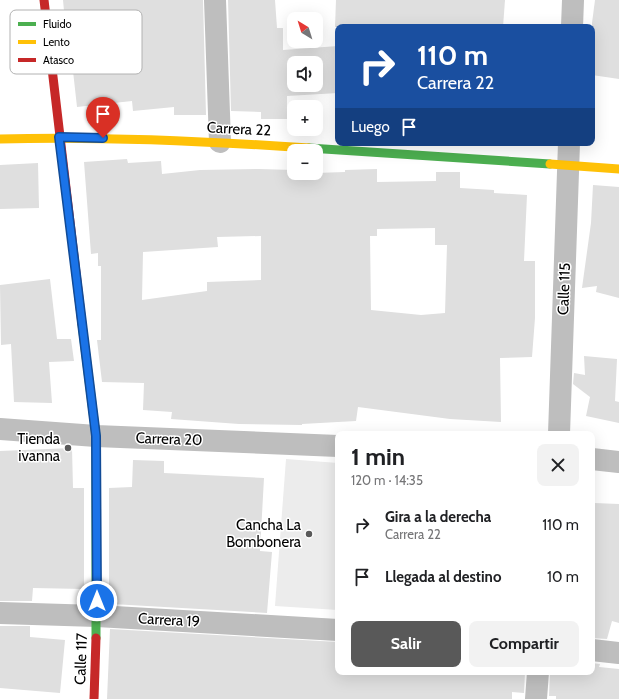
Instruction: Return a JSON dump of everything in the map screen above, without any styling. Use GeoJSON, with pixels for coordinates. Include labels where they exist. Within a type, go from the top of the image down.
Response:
{"type":"FeatureCollection","features":[{"type":"Feature","properties":{"kind":"street","name":"Calle 117"},"geometry":{"type":"LineString","coordinates":[[44,0],[45,10]]}},
{"type":"Feature","properties":{"kind":"street"},"geometry":{"type":"LineString","coordinates":[[215,0],[220,142]]}},
{"type":"Feature","properties":{"kind":"street"},"geometry":{"type":"LineString","coordinates":[[572,24],[573,0]]}},
{"type":"Feature","properties":{"kind":"street","name":"Calle 117"},"geometry":{"type":"LineString","coordinates":[[52,74],[96,436],[97,616],[94,699]]}},
{"type":"Feature","properties":{"kind":"street","name":"Carrera 22"},"geometry":{"type":"LineString","coordinates":[[0,139],[59,137],[220,142],[568,165],[619,170]]}},
{"type":"Feature","properties":{"kind":"street","name":"Calle 115"},"geometry":{"type":"LineString","coordinates":[[559,431],[569,146]]}},
{"type":"Feature","properties":{"kind":"street","name":"Carrera 20"},"geometry":{"type":"LineString","coordinates":[[0,429],[96,436],[335,446]]}},
{"type":"Feature","properties":{"kind":"street"},"geometry":{"type":"LineString","coordinates":[[595,459],[619,462]]}},
{"type":"Feature","properties":{"kind":"street","name":"Carrera 19"},"geometry":{"type":"LineString","coordinates":[[0,613],[97,616],[335,630]]}},
{"type":"Feature","properties":{"kind":"street"},"geometry":{"type":"LineString","coordinates":[[595,650],[619,653]]}},
{"type":"Feature","properties":{"kind":"street"},"geometry":{"type":"LineString","coordinates":[[536,699],[538,675]]}},
{"type":"Feature","properties":{"kind":"shaded area","name":"Cancha La Bombonera"},"geometry":{"type":"Polygon","coordinates":[[[286,459],[335,463],[335,610],[275,606],[286,459]]]}},
{"type":"Feature","properties":{"kind":"building"},"geometry":{"type":"Polygon","coordinates":[[[63,0],[203,0],[206,115],[174,115],[174,107],[133,111],[132,101],[77,107],[73,74],[142,74],[142,10],[64,10],[63,0]]]}},
{"type":"Feature","properties":{"kind":"building"},"geometry":{"type":"Polygon","coordinates":[[[228,0],[275,0],[277,28],[283,28],[283,50],[335,46],[335,93],[287,96],[287,119],[261,119],[261,112],[231,111],[228,0]]]}},
{"type":"Feature","properties":{"kind":"building"},"geometry":{"type":"Polygon","coordinates":[[[336,0],[505,0],[503,24],[335,24],[336,0]]]}},
{"type":"Feature","properties":{"kind":"building"},"geometry":{"type":"Polygon","coordinates":[[[595,0],[619,0],[619,79],[595,75],[595,24],[592,23],[595,0]]]}},
{"type":"Feature","properties":{"kind":"building"},"geometry":{"type":"Polygon","coordinates":[[[127,159],[128,163],[161,161],[162,174],[200,170],[287,170],[287,180],[323,180],[323,173],[345,172],[345,170],[377,169],[377,182],[436,181],[436,172],[460,172],[460,188],[494,190],[494,193],[527,195],[524,261],[535,261],[535,318],[532,357],[500,358],[501,422],[450,419],[358,407],[356,421],[302,425],[239,424],[171,419],[172,412],[143,410],[144,383],[102,382],[97,340],[101,340],[101,266],[98,266],[98,253],[91,254],[84,162],[127,159]],[[435,228],[377,229],[377,236],[370,236],[371,310],[421,315],[445,313],[447,245],[435,245],[435,228]],[[261,236],[217,237],[218,247],[143,252],[142,300],[207,291],[207,282],[261,280],[261,236]]]}},
{"type":"Feature","properties":{"kind":"building"},"geometry":{"type":"Polygon","coordinates":[[[38,163],[39,208],[0,209],[0,165],[38,163]]]}},
{"type":"Feature","properties":{"kind":"building"},"geometry":{"type":"Polygon","coordinates":[[[593,185],[619,187],[619,298],[596,292],[597,286],[582,288],[591,223],[593,185]]]}},
{"type":"Feature","properties":{"kind":"building"},"geometry":{"type":"Polygon","coordinates":[[[50,279],[57,339],[71,339],[74,361],[49,362],[52,403],[14,402],[11,344],[1,345],[0,285],[50,279]]]}},
{"type":"Feature","properties":{"kind":"building"},"geometry":{"type":"Polygon","coordinates":[[[584,356],[617,359],[615,401],[619,402],[619,423],[586,416],[590,397],[573,384],[574,373],[585,375],[584,356]]]}},
{"type":"Feature","properties":{"kind":"building"},"geometry":{"type":"Polygon","coordinates":[[[72,448],[73,488],[84,488],[84,589],[33,588],[32,601],[0,601],[0,451],[72,448]]]}},
{"type":"Feature","properties":{"kind":"building"},"geometry":{"type":"Polygon","coordinates":[[[133,460],[164,461],[164,473],[264,478],[260,551],[272,552],[267,613],[112,604],[112,601],[109,600],[109,488],[132,487],[133,460]]]}},
{"type":"Feature","properties":{"kind":"building"},"geometry":{"type":"Polygon","coordinates":[[[595,503],[619,504],[619,623],[612,621],[607,639],[595,638],[595,503]]]}},
{"type":"Feature","properties":{"kind":"building"},"geometry":{"type":"Polygon","coordinates":[[[0,626],[30,626],[30,637],[65,640],[60,693],[0,688],[0,626]]]}},
{"type":"Feature","properties":{"kind":"building"},"geometry":{"type":"Polygon","coordinates":[[[110,629],[335,642],[335,675],[525,675],[524,693],[512,692],[512,699],[107,699],[110,629]]]}},
{"type":"Feature","properties":{"kind":"building"},"geometry":{"type":"Polygon","coordinates":[[[595,663],[600,664],[599,667],[619,669],[619,699],[556,699],[556,696],[549,696],[550,675],[595,675],[595,663]]]}},
{"type":"Feature","properties":{"kind":"traffic: fast"},"geometry":{"type":"LineString","coordinates":[[323,149],[550,164]]}},
{"type":"Feature","properties":{"kind":"traffic: fast"},"geometry":{"type":"LineString","coordinates":[[82,324],[96,436],[96,638]]}},
{"type":"Feature","properties":{"kind":"traffic: slow"},"geometry":{"type":"LineString","coordinates":[[0,139],[77,138],[154,140],[287,147]]}},
{"type":"Feature","properties":{"kind":"traffic: slow"},"geometry":{"type":"LineString","coordinates":[[550,164],[619,169]]}},
{"type":"Feature","properties":{"kind":"traffic: jam"},"geometry":{"type":"LineString","coordinates":[[44,0],[45,10]]}},
{"type":"Feature","properties":{"kind":"traffic: jam"},"geometry":{"type":"LineString","coordinates":[[53,74],[82,324]]}},
{"type":"Feature","properties":{"kind":"traffic: jam"},"geometry":{"type":"LineString","coordinates":[[94,699],[96,638]]}},
{"type":"Feature","properties":{"kind":"place","name":"Tienda ivanna"},"geometry":{"type":"Point","coordinates":[68,448]}},
{"type":"Feature","properties":{"kind":"place","name":"Cancha La Bombonera"},"geometry":{"type":"Point","coordinates":[309,534]}},
{"type":"Feature","properties":{"kind":"route"},"geometry":{"type":"LineString","coordinates":[[97,601],[96,436],[59,137],[103,138]]}}]}
